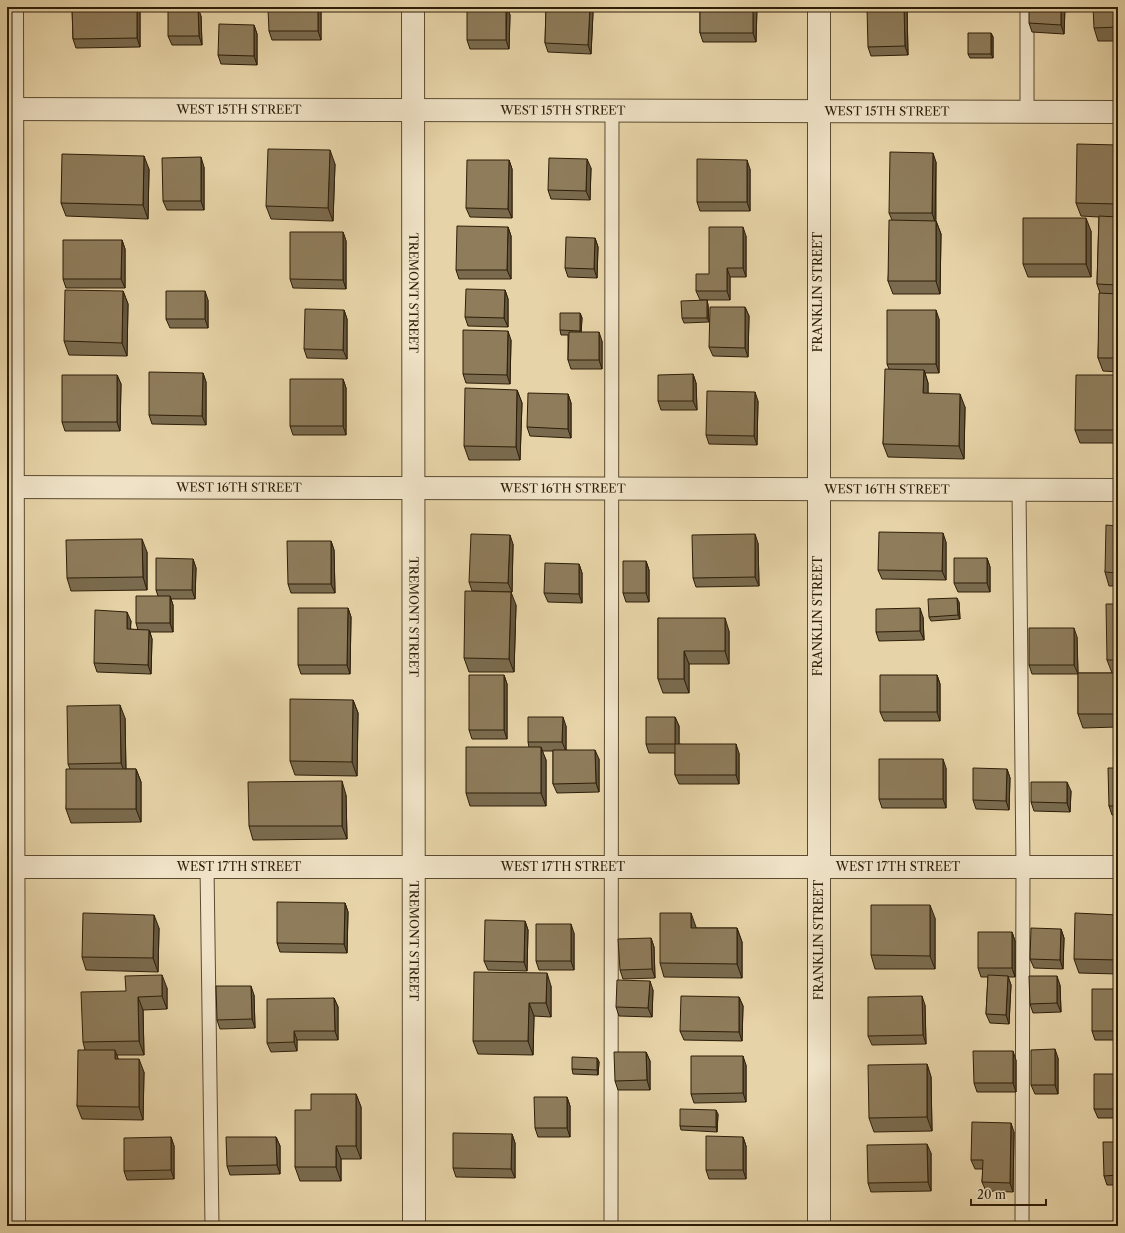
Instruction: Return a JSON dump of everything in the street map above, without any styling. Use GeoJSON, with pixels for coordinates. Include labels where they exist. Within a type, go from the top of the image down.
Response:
{"type":"FeatureCollection","features":[{"type":"Feature","properties":{"kind":"street"},"geometry":{"type":"LineString","coordinates":[[12,7],[9,109],[10,867],[14,1226]]}},
{"type":"Feature","properties":{"kind":"street","name":"TREMONT STREET"},"geometry":{"type":"LineString","coordinates":[[413,7],[414,1226]]}},
{"type":"Feature","properties":{"kind":"street","name":"FRANKLIN STREET"},"geometry":{"type":"LineString","coordinates":[[819,7],[819,1226]]}},
{"type":"Feature","properties":{"kind":"street","name":"WEST 15TH STREET"},"geometry":{"type":"LineString","coordinates":[[9,109],[612,112],[1118,112]]}},
{"type":"Feature","properties":{"kind":"street","name":"WEST 16TH STREET"},"geometry":{"type":"LineString","coordinates":[[10,487],[1118,490]]}},
{"type":"Feature","properties":{"kind":"street","name":"WEST 17TH STREET"},"geometry":{"type":"LineString","coordinates":[[10,867],[1118,867]]}},
{"type":"Feature","properties":{"kind":"lane"},"geometry":{"type":"LineString","coordinates":[[1027,7],[1027,112]]}},
{"type":"Feature","properties":{"kind":"lane"},"geometry":{"type":"LineString","coordinates":[[611,1226],[612,112]]}},
{"type":"Feature","properties":{"kind":"lane"},"geometry":{"type":"LineString","coordinates":[[1019,490],[1023,867],[1022,1226]]}},
{"type":"Feature","properties":{"kind":"lane"},"geometry":{"type":"LineString","coordinates":[[207,867],[212,1226]]}},
{"type":"Feature","properties":{"kind":"building"},"geometry":{"type":"Polygon","coordinates":[[[72,7],[137,7],[137,38],[73,39],[72,7]]]}},
{"type":"Feature","properties":{"kind":"building"},"geometry":{"type":"Polygon","coordinates":[[[198,7],[199,36],[168,36],[168,8],[198,7]]]}},
{"type":"Feature","properties":{"kind":"building"},"geometry":{"type":"Polygon","coordinates":[[[280,7],[318,7],[318,31],[269,31],[268,9],[280,9],[280,7]]]}},
{"type":"Feature","properties":{"kind":"building"},"geometry":{"type":"Polygon","coordinates":[[[467,7],[506,7],[506,40],[467,40],[467,7]]]}},
{"type":"Feature","properties":{"kind":"building"},"geometry":{"type":"Polygon","coordinates":[[[546,7],[590,7],[588,45],[545,43],[546,7]]]}},
{"type":"Feature","properties":{"kind":"building"},"geometry":{"type":"Polygon","coordinates":[[[700,7],[753,7],[753,33],[700,33],[700,7]]]}},
{"type":"Feature","properties":{"kind":"building"},"geometry":{"type":"Polygon","coordinates":[[[867,7],[904,7],[905,46],[868,47],[867,7]]]}},
{"type":"Feature","properties":{"kind":"building"},"geometry":{"type":"Polygon","coordinates":[[[1029,7],[1061,7],[1061,25],[1029,23],[1029,7]]]}},
{"type":"Feature","properties":{"kind":"building"},"geometry":{"type":"Polygon","coordinates":[[[1093,7],[1118,7],[1118,27],[1094,28],[1093,7]]]}},
{"type":"Feature","properties":{"kind":"building"},"geometry":{"type":"Polygon","coordinates":[[[219,24],[254,25],[254,56],[218,55],[219,24]]]}},
{"type":"Feature","properties":{"kind":"building"},"geometry":{"type":"Polygon","coordinates":[[[968,33],[991,33],[991,54],[968,54],[968,33]]]}},
{"type":"Feature","properties":{"kind":"building"},"geometry":{"type":"Polygon","coordinates":[[[1077,144],[1118,145],[1118,204],[1076,203],[1077,144]]]}},
{"type":"Feature","properties":{"kind":"building"},"geometry":{"type":"Polygon","coordinates":[[[268,149],[330,150],[328,208],[266,206],[268,149]]]}},
{"type":"Feature","properties":{"kind":"building"},"geometry":{"type":"Polygon","coordinates":[[[890,152],[933,153],[932,213],[889,213],[890,152]]]}},
{"type":"Feature","properties":{"kind":"building"},"geometry":{"type":"Polygon","coordinates":[[[62,154],[144,156],[143,205],[61,203],[62,154]]]}},
{"type":"Feature","properties":{"kind":"building"},"geometry":{"type":"Polygon","coordinates":[[[201,157],[201,201],[163,201],[162,158],[201,157]]]}},
{"type":"Feature","properties":{"kind":"building"},"geometry":{"type":"Polygon","coordinates":[[[549,158],[587,159],[586,191],[548,190],[549,158]]]}},
{"type":"Feature","properties":{"kind":"building"},"geometry":{"type":"Polygon","coordinates":[[[697,159],[747,160],[747,202],[697,202],[697,159]]]}},
{"type":"Feature","properties":{"kind":"building"},"geometry":{"type":"Polygon","coordinates":[[[467,160],[509,160],[508,209],[466,208],[467,160]]]}},
{"type":"Feature","properties":{"kind":"building"},"geometry":{"type":"Polygon","coordinates":[[[1099,216],[1118,217],[1118,285],[1097,284],[1099,216]]]}},
{"type":"Feature","properties":{"kind":"building"},"geometry":{"type":"Polygon","coordinates":[[[1023,218],[1086,218],[1086,264],[1023,264],[1023,218]]]}},
{"type":"Feature","properties":{"kind":"building"},"geometry":{"type":"Polygon","coordinates":[[[889,220],[936,221],[936,281],[888,281],[889,220]]]}},
{"type":"Feature","properties":{"kind":"building"},"geometry":{"type":"Polygon","coordinates":[[[457,226],[508,227],[507,270],[456,270],[457,226]]]}},
{"type":"Feature","properties":{"kind":"building"},"geometry":{"type":"Polygon","coordinates":[[[709,227],[743,227],[743,268],[727,268],[727,291],[696,291],[696,274],[709,274],[709,227]]]}},
{"type":"Feature","properties":{"kind":"building"},"geometry":{"type":"Polygon","coordinates":[[[290,232],[343,232],[343,280],[290,279],[290,232]]]}},
{"type":"Feature","properties":{"kind":"building"},"geometry":{"type":"Polygon","coordinates":[[[566,237],[595,238],[594,269],[565,268],[566,237]]]}},
{"type":"Feature","properties":{"kind":"building"},"geometry":{"type":"Polygon","coordinates":[[[63,240],[122,240],[121,279],[63,279],[63,240]]]}},
{"type":"Feature","properties":{"kind":"building"},"geometry":{"type":"Polygon","coordinates":[[[466,289],[505,290],[504,318],[465,317],[466,289]]]}},
{"type":"Feature","properties":{"kind":"building"},"geometry":{"type":"Polygon","coordinates":[[[65,290],[123,291],[122,343],[64,341],[65,290]]]}},
{"type":"Feature","properties":{"kind":"building"},"geometry":{"type":"Polygon","coordinates":[[[166,291],[205,291],[205,319],[166,319],[166,291]]]}},
{"type":"Feature","properties":{"kind":"building"},"geometry":{"type":"Polygon","coordinates":[[[1099,293],[1118,294],[1118,358],[1098,358],[1099,293]]]}},
{"type":"Feature","properties":{"kind":"building"},"geometry":{"type":"Polygon","coordinates":[[[707,300],[707,318],[682,318],[681,301],[707,300]]]}},
{"type":"Feature","properties":{"kind":"building"},"geometry":{"type":"Polygon","coordinates":[[[710,307],[745,307],[745,348],[709,347],[710,307]]]}},
{"type":"Feature","properties":{"kind":"building"},"geometry":{"type":"Polygon","coordinates":[[[305,309],[344,310],[343,350],[304,349],[305,309]]]}},
{"type":"Feature","properties":{"kind":"building"},"geometry":{"type":"Polygon","coordinates":[[[887,310],[936,310],[936,364],[887,364],[887,310]]]}},
{"type":"Feature","properties":{"kind":"building"},"geometry":{"type":"Polygon","coordinates":[[[560,313],[580,313],[580,331],[560,330],[560,313]]]}},
{"type":"Feature","properties":{"kind":"building"},"geometry":{"type":"Polygon","coordinates":[[[463,330],[508,331],[507,375],[463,374],[463,330]]]}},
{"type":"Feature","properties":{"kind":"building"},"geometry":{"type":"Polygon","coordinates":[[[569,332],[599,332],[599,360],[568,360],[569,332]]]}},
{"type":"Feature","properties":{"kind":"building"},"geometry":{"type":"Polygon","coordinates":[[[885,369],[924,370],[923,393],[960,394],[959,446],[883,444],[885,369]]]}},
{"type":"Feature","properties":{"kind":"building"},"geometry":{"type":"Polygon","coordinates":[[[149,372],[203,373],[202,416],[149,415],[149,372]]]}},
{"type":"Feature","properties":{"kind":"building"},"geometry":{"type":"Polygon","coordinates":[[[693,374],[693,401],[658,401],[658,375],[693,374]]]}},
{"type":"Feature","properties":{"kind":"building"},"geometry":{"type":"Polygon","coordinates":[[[62,375],[117,375],[117,422],[62,422],[62,375]]]}},
{"type":"Feature","properties":{"kind":"building"},"geometry":{"type":"Polygon","coordinates":[[[1076,375],[1118,375],[1118,430],[1075,430],[1076,375]]]}},
{"type":"Feature","properties":{"kind":"building"},"geometry":{"type":"Polygon","coordinates":[[[290,379],[343,379],[343,426],[290,426],[290,379]]]}},
{"type":"Feature","properties":{"kind":"building"},"geometry":{"type":"Polygon","coordinates":[[[465,388],[517,390],[516,447],[464,446],[465,388]]]}},
{"type":"Feature","properties":{"kind":"building"},"geometry":{"type":"Polygon","coordinates":[[[707,391],[755,392],[754,436],[706,435],[707,391]]]}},
{"type":"Feature","properties":{"kind":"building"},"geometry":{"type":"Polygon","coordinates":[[[528,393],[568,394],[568,429],[527,427],[528,393]]]}},
{"type":"Feature","properties":{"kind":"building"},"geometry":{"type":"Polygon","coordinates":[[[1106,525],[1118,526],[1118,573],[1105,572],[1106,525]]]}},
{"type":"Feature","properties":{"kind":"building"},"geometry":{"type":"Polygon","coordinates":[[[879,532],[943,533],[942,571],[878,570],[879,532]]]}},
{"type":"Feature","properties":{"kind":"building"},"geometry":{"type":"Polygon","coordinates":[[[471,534],[510,535],[508,583],[469,582],[471,534]]]}},
{"type":"Feature","properties":{"kind":"building"},"geometry":{"type":"Polygon","coordinates":[[[755,534],[755,577],[693,578],[692,535],[755,534]]]}},
{"type":"Feature","properties":{"kind":"building"},"geometry":{"type":"Polygon","coordinates":[[[142,539],[143,577],[67,578],[66,540],[142,539]]]}},
{"type":"Feature","properties":{"kind":"building"},"geometry":{"type":"Polygon","coordinates":[[[287,541],[331,541],[331,584],[288,584],[287,541]]]}},
{"type":"Feature","properties":{"kind":"building"},"geometry":{"type":"Polygon","coordinates":[[[156,558],[193,559],[192,590],[156,590],[156,558]]]}},
{"type":"Feature","properties":{"kind":"building"},"geometry":{"type":"Polygon","coordinates":[[[954,558],[987,558],[987,583],[954,583],[954,558]]]}},
{"type":"Feature","properties":{"kind":"building"},"geometry":{"type":"Polygon","coordinates":[[[623,561],[646,561],[646,593],[623,593],[623,561]]]}},
{"type":"Feature","properties":{"kind":"building"},"geometry":{"type":"Polygon","coordinates":[[[545,563],[579,564],[579,594],[544,593],[545,563]]]}},
{"type":"Feature","properties":{"kind":"building"},"geometry":{"type":"Polygon","coordinates":[[[465,591],[511,592],[509,659],[464,658],[465,591]]]}},
{"type":"Feature","properties":{"kind":"building"},"geometry":{"type":"Polygon","coordinates":[[[136,596],[170,596],[170,623],[136,623],[136,596]]]}},
{"type":"Feature","properties":{"kind":"building"},"geometry":{"type":"Polygon","coordinates":[[[957,598],[958,615],[929,617],[928,599],[957,598]]]}},
{"type":"Feature","properties":{"kind":"building"},"geometry":{"type":"Polygon","coordinates":[[[1106,604],[1118,604],[1118,660],[1107,660],[1106,604]]]}},
{"type":"Feature","properties":{"kind":"building"},"geometry":{"type":"Polygon","coordinates":[[[298,608],[348,608],[347,665],[298,665],[298,608]]]}},
{"type":"Feature","properties":{"kind":"building"},"geometry":{"type":"Polygon","coordinates":[[[920,608],[920,631],[876,632],[876,609],[920,608]]]}},
{"type":"Feature","properties":{"kind":"building"},"geometry":{"type":"Polygon","coordinates":[[[95,610],[127,612],[127,629],[149,630],[148,665],[94,663],[95,610]]]}},
{"type":"Feature","properties":{"kind":"building"},"geometry":{"type":"Polygon","coordinates":[[[658,618],[725,618],[725,651],[684,651],[684,679],[658,679],[658,618]]]}},
{"type":"Feature","properties":{"kind":"building"},"geometry":{"type":"Polygon","coordinates":[[[1029,628],[1074,628],[1074,665],[1029,665],[1029,628]]]}},
{"type":"Feature","properties":{"kind":"building"},"geometry":{"type":"Polygon","coordinates":[[[1078,673],[1118,673],[1118,714],[1078,714],[1078,673]]]}},
{"type":"Feature","properties":{"kind":"building"},"geometry":{"type":"Polygon","coordinates":[[[469,675],[504,675],[504,730],[469,730],[469,675]]]}},
{"type":"Feature","properties":{"kind":"building"},"geometry":{"type":"Polygon","coordinates":[[[880,675],[937,675],[937,712],[880,712],[880,675]]]}},
{"type":"Feature","properties":{"kind":"building"},"geometry":{"type":"Polygon","coordinates":[[[290,699],[353,700],[352,762],[290,761],[290,699]]]}},
{"type":"Feature","properties":{"kind":"building"},"geometry":{"type":"Polygon","coordinates":[[[120,705],[121,763],[68,764],[67,706],[120,705]]]}},
{"type":"Feature","properties":{"kind":"building"},"geometry":{"type":"Polygon","coordinates":[[[528,717],[563,717],[562,742],[528,742],[528,717]]]}},
{"type":"Feature","properties":{"kind":"building"},"geometry":{"type":"Polygon","coordinates":[[[646,717],[675,717],[675,744],[646,744],[646,717]]]}},
{"type":"Feature","properties":{"kind":"building"},"geometry":{"type":"Polygon","coordinates":[[[675,744],[736,744],[736,775],[675,775],[675,744]]]}},
{"type":"Feature","properties":{"kind":"building"},"geometry":{"type":"Polygon","coordinates":[[[466,747],[541,747],[541,793],[466,793],[466,747]]]}},
{"type":"Feature","properties":{"kind":"building"},"geometry":{"type":"Polygon","coordinates":[[[553,750],[595,750],[596,783],[553,784],[553,750]]]}},
{"type":"Feature","properties":{"kind":"building"},"geometry":{"type":"Polygon","coordinates":[[[879,759],[943,759],[943,799],[879,799],[879,759]]]}},
{"type":"Feature","properties":{"kind":"building"},"geometry":{"type":"Polygon","coordinates":[[[973,768],[1007,769],[1006,801],[973,800],[973,768]]]}},
{"type":"Feature","properties":{"kind":"building"},"geometry":{"type":"Polygon","coordinates":[[[1108,768],[1118,768],[1118,806],[1109,806],[1108,768]]]}},
{"type":"Feature","properties":{"kind":"building"},"geometry":{"type":"Polygon","coordinates":[[[66,769],[136,769],[136,809],[66,809],[66,769]]]}},
{"type":"Feature","properties":{"kind":"building"},"geometry":{"type":"Polygon","coordinates":[[[342,781],[342,826],[249,826],[248,782],[342,781]]]}},
{"type":"Feature","properties":{"kind":"building"},"geometry":{"type":"Polygon","coordinates":[[[1031,782],[1067,782],[1067,803],[1031,802],[1031,782]]]}},
{"type":"Feature","properties":{"kind":"building"},"geometry":{"type":"Polygon","coordinates":[[[277,902],[345,903],[344,944],[277,943],[277,902]]]}},
{"type":"Feature","properties":{"kind":"building"},"geometry":{"type":"Polygon","coordinates":[[[871,905],[930,905],[930,956],[871,955],[871,905]]]}},
{"type":"Feature","properties":{"kind":"building"},"geometry":{"type":"Polygon","coordinates":[[[83,913],[154,915],[153,958],[82,957],[83,913]]]}},
{"type":"Feature","properties":{"kind":"building"},"geometry":{"type":"Polygon","coordinates":[[[660,913],[691,913],[691,928],[737,928],[737,964],[660,963],[660,913]]]}},
{"type":"Feature","properties":{"kind":"building"},"geometry":{"type":"Polygon","coordinates":[[[1075,913],[1118,915],[1118,960],[1074,959],[1075,913]]]}},
{"type":"Feature","properties":{"kind":"building"},"geometry":{"type":"Polygon","coordinates":[[[485,920],[525,921],[524,962],[484,961],[485,920]]]}},
{"type":"Feature","properties":{"kind":"building"},"geometry":{"type":"Polygon","coordinates":[[[536,924],[571,924],[571,961],[536,961],[536,924]]]}},
{"type":"Feature","properties":{"kind":"building"},"geometry":{"type":"Polygon","coordinates":[[[1031,928],[1061,929],[1060,960],[1030,959],[1031,928]]]}},
{"type":"Feature","properties":{"kind":"building"},"geometry":{"type":"Polygon","coordinates":[[[978,932],[1012,932],[1012,968],[978,968],[978,932]]]}},
{"type":"Feature","properties":{"kind":"building"},"geometry":{"type":"Polygon","coordinates":[[[651,938],[652,969],[620,970],[618,939],[651,938]]]}},
{"type":"Feature","properties":{"kind":"building"},"geometry":{"type":"Polygon","coordinates":[[[474,972],[547,973],[546,1003],[529,1003],[528,1041],[473,1041],[474,972]]]}},
{"type":"Feature","properties":{"kind":"building"},"geometry":{"type":"Polygon","coordinates":[[[162,975],[162,996],[138,997],[139,1041],[83,1042],[81,992],[126,991],[125,976],[162,975]]]}},
{"type":"Feature","properties":{"kind":"building"},"geometry":{"type":"Polygon","coordinates":[[[988,975],[1008,976],[1006,1015],[986,1014],[988,975]]]}},
{"type":"Feature","properties":{"kind":"building"},"geometry":{"type":"Polygon","coordinates":[[[1029,976],[1057,976],[1057,1003],[1030,1004],[1029,976]]]}},
{"type":"Feature","properties":{"kind":"building"},"geometry":{"type":"Polygon","coordinates":[[[617,980],[650,981],[648,1008],[616,1007],[617,980]]]}},
{"type":"Feature","properties":{"kind":"building"},"geometry":{"type":"Polygon","coordinates":[[[216,986],[251,986],[252,1019],[217,1020],[216,986]]]}},
{"type":"Feature","properties":{"kind":"building"},"geometry":{"type":"Polygon","coordinates":[[[1092,989],[1118,989],[1118,1031],[1092,1031],[1092,989]]]}},
{"type":"Feature","properties":{"kind":"building"},"geometry":{"type":"Polygon","coordinates":[[[681,996],[739,997],[739,1032],[680,1031],[681,996]]]}},
{"type":"Feature","properties":{"kind":"building"},"geometry":{"type":"Polygon","coordinates":[[[922,996],[923,1035],[868,1036],[868,997],[922,996]]]}},
{"type":"Feature","properties":{"kind":"building"},"geometry":{"type":"Polygon","coordinates":[[[334,998],[335,1031],[294,1031],[294,1042],[267,1043],[267,999],[334,998]]]}},
{"type":"Feature","properties":{"kind":"building"},"geometry":{"type":"Polygon","coordinates":[[[1055,1049],[1055,1085],[1031,1085],[1031,1050],[1055,1049]]]}},
{"type":"Feature","properties":{"kind":"building"},"geometry":{"type":"Polygon","coordinates":[[[78,1050],[115,1050],[115,1059],[139,1059],[139,1107],[77,1106],[78,1050]]]}},
{"type":"Feature","properties":{"kind":"building"},"geometry":{"type":"Polygon","coordinates":[[[973,1051],[1013,1051],[1013,1083],[974,1083],[973,1051]]]}},
{"type":"Feature","properties":{"kind":"building"},"geometry":{"type":"Polygon","coordinates":[[[614,1052],[646,1052],[647,1080],[615,1081],[614,1052]]]}},
{"type":"Feature","properties":{"kind":"building"},"geometry":{"type":"Polygon","coordinates":[[[691,1056],[743,1056],[743,1093],[691,1094],[691,1056]]]}},
{"type":"Feature","properties":{"kind":"building"},"geometry":{"type":"Polygon","coordinates":[[[572,1057],[597,1058],[597,1070],[572,1069],[572,1057]]]}},
{"type":"Feature","properties":{"kind":"building"},"geometry":{"type":"Polygon","coordinates":[[[927,1064],[927,1117],[869,1118],[868,1065],[927,1064]]]}},
{"type":"Feature","properties":{"kind":"building"},"geometry":{"type":"Polygon","coordinates":[[[1094,1074],[1118,1074],[1118,1109],[1094,1109],[1094,1074]]]}},
{"type":"Feature","properties":{"kind":"building"},"geometry":{"type":"Polygon","coordinates":[[[311,1094],[356,1094],[356,1146],[336,1146],[336,1167],[295,1167],[295,1110],[311,1110],[311,1094]]]}},
{"type":"Feature","properties":{"kind":"building"},"geometry":{"type":"Polygon","coordinates":[[[534,1097],[567,1097],[567,1128],[535,1128],[534,1097]]]}},
{"type":"Feature","properties":{"kind":"building"},"geometry":{"type":"Polygon","coordinates":[[[680,1109],[716,1110],[716,1127],[680,1126],[680,1109]]]}},
{"type":"Feature","properties":{"kind":"building"},"geometry":{"type":"Polygon","coordinates":[[[972,1122],[1011,1123],[1010,1183],[982,1182],[983,1160],[971,1160],[972,1122]]]}},
{"type":"Feature","properties":{"kind":"building"},"geometry":{"type":"Polygon","coordinates":[[[453,1133],[512,1134],[511,1169],[453,1168],[453,1133]]]}},
{"type":"Feature","properties":{"kind":"building"},"geometry":{"type":"Polygon","coordinates":[[[706,1136],[743,1137],[743,1170],[706,1170],[706,1136]]]}},
{"type":"Feature","properties":{"kind":"building"},"geometry":{"type":"Polygon","coordinates":[[[171,1137],[171,1170],[124,1171],[124,1138],[171,1137]]]}},
{"type":"Feature","properties":{"kind":"building"},"geometry":{"type":"Polygon","coordinates":[[[226,1137],[276,1137],[277,1165],[227,1166],[226,1137]]]}},
{"type":"Feature","properties":{"kind":"building"},"geometry":{"type":"Polygon","coordinates":[[[1103,1142],[1118,1142],[1118,1175],[1104,1176],[1103,1142]]]}},
{"type":"Feature","properties":{"kind":"building"},"geometry":{"type":"Polygon","coordinates":[[[927,1144],[928,1182],[868,1183],[867,1145],[927,1144]]]}}]}
